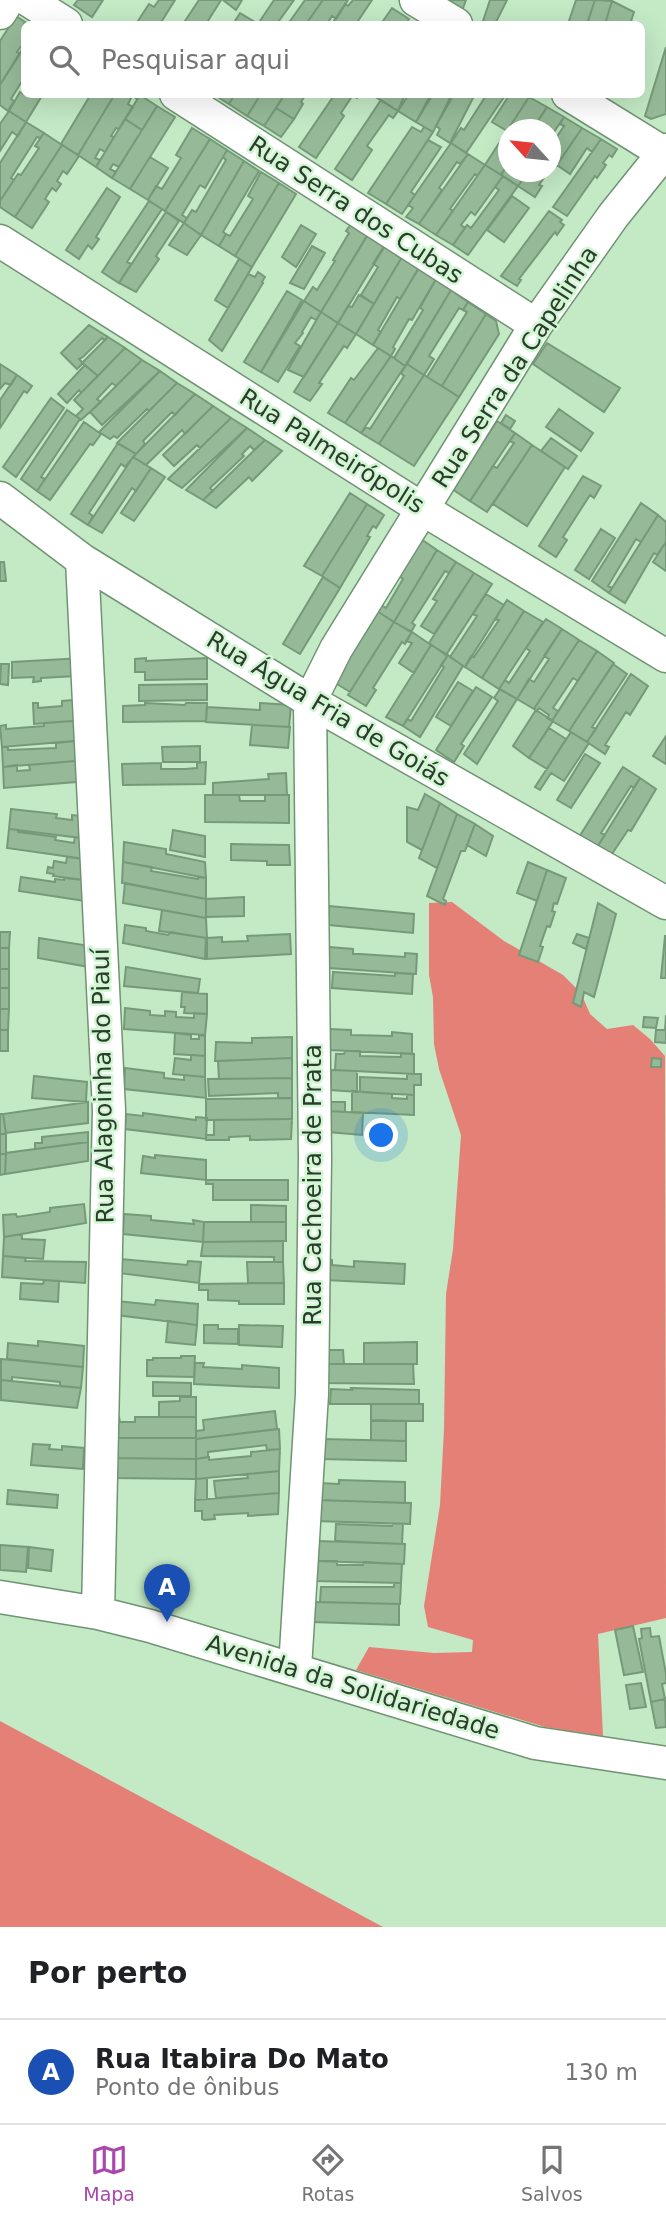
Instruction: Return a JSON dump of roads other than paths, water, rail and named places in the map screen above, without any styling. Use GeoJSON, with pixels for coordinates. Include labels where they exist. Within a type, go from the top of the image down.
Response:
{"type":"FeatureCollection","features":[{"type":"Feature","properties":{"kind":"street"},"geometry":{"type":"LineString","coordinates":[[0,13],[8,0]]}},
{"type":"Feature","properties":{"kind":"street"},"geometry":{"type":"LineString","coordinates":[[28,0],[61,21]]}},
{"type":"Feature","properties":{"kind":"street"},"geometry":{"type":"LineString","coordinates":[[416,0],[451,21]]}},
{"type":"Feature","properties":{"kind":"street","name":"Rua Serra dos Cubas"},"geometry":{"type":"LineString","coordinates":[[182,98],[537,325]]}},
{"type":"Feature","properties":{"kind":"street"},"geometry":{"type":"LineString","coordinates":[[575,98],[664,151]]}},
{"type":"Feature","properties":{"kind":"street","name":"Rua Serra da Capelinha"},"geometry":{"type":"LineString","coordinates":[[310,701],[336,649],[537,325],[612,216],[664,151]]}},
{"type":"Feature","properties":{"kind":"street","name":"Rua Palmeirópolis"},"geometry":{"type":"LineString","coordinates":[[0,241],[424,510],[666,656]]}},
{"type":"Feature","properties":{"kind":"street","name":"Rua Água Fria de Goiás"},"geometry":{"type":"LineString","coordinates":[[0,498],[82,560],[310,701],[666,903]]}},
{"type":"Feature","properties":{"kind":"street","name":"Rua Alagoinha do Piauí"},"geometry":{"type":"LineString","coordinates":[[82,560],[109,1110],[98,1613]]}},
{"type":"Feature","properties":{"kind":"street","name":"Rua Cachoeira de Prata"},"geometry":{"type":"LineString","coordinates":[[295,1668],[312,1394],[315,1120],[310,701]]}},
{"type":"Feature","properties":{"kind":"street","name":"Avenida da Solidariedade"},"geometry":{"type":"LineString","coordinates":[[0,1597],[98,1613],[295,1668],[535,1743],[663,1762]]}},
{"type":"Feature","properties":{"kind":"place","name":"Rua Itabira Do Mato"},"geometry":{"type":"Point","coordinates":[167,1622]}}]}
